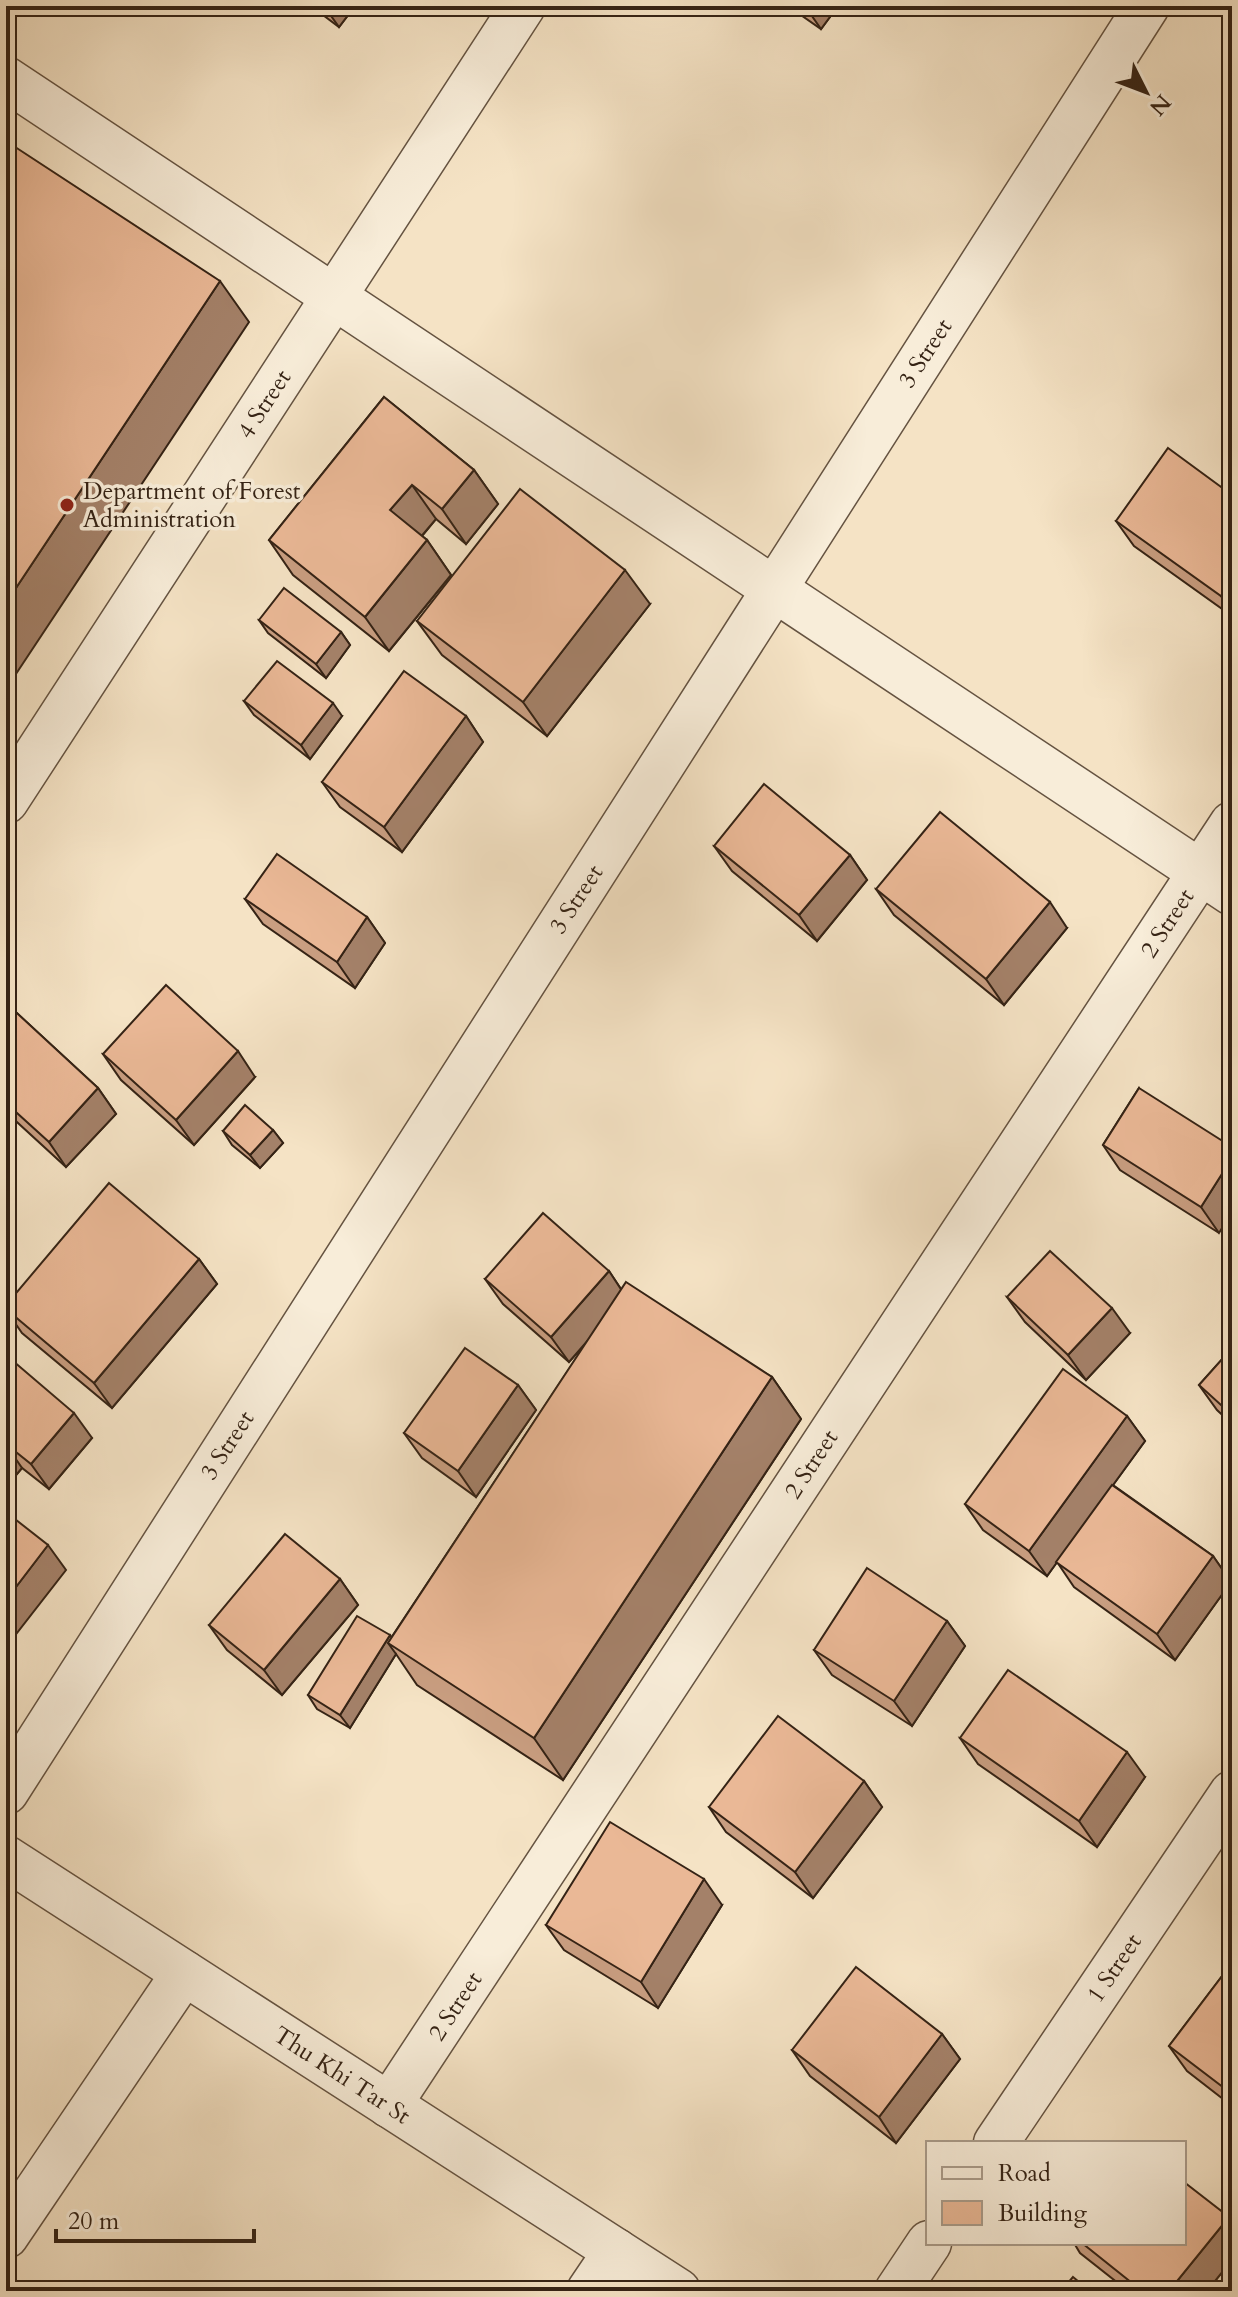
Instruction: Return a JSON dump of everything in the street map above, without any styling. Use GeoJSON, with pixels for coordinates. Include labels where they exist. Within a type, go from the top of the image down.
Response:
{"type":"FeatureCollection","features":[{"type":"Feature","properties":{"kind":"street","name":"4 Street"},"geometry":{"type":"LineString","coordinates":[[6,801],[523,6]]}},
{"type":"Feature","properties":{"kind":"street","name":"3 Street"},"geometry":{"type":"LineString","coordinates":[[6,1792],[1147,6]]}},
{"type":"Feature","properties":{"kind":"street"},"geometry":{"type":"LineString","coordinates":[[6,79],[1216,882]]}},
{"type":"Feature","properties":{"kind":"street","name":"2 Street"},"geometry":{"type":"LineString","coordinates":[[389,2105],[1216,882],[1232,824]]}},
{"type":"Feature","properties":{"kind":"street","name":"1 Street"},"geometry":{"type":"LineString","coordinates":[[997,2141],[1232,1793]]}},
{"type":"Feature","properties":{"kind":"street","name":"Thu Khi Tar St"},"geometry":{"type":"LineString","coordinates":[[6,1858],[678,2291]]}},
{"type":"Feature","properties":{"kind":"street"},"geometry":{"type":"LineString","coordinates":[[6,2236],[184,1973]]}},
{"type":"Feature","properties":{"kind":"street"},"geometry":{"type":"LineString","coordinates":[[897,2291],[928,2245]]}},
{"type":"Feature","properties":{"kind":"street"},"geometry":{"type":"LineString","coordinates":[[589,2291],[616,2251]]}},
{"type":"Feature","properties":{"kind":"building","name":"Department of Forest Administration"},"geometry":{"type":"Polygon","coordinates":[[[6,141],[220,281],[6,603],[6,141]]]}},
{"type":"Feature","properties":{"kind":"building"},"geometry":{"type":"Polygon","coordinates":[[[384,397],[474,470],[442,509],[412,485],[390,510],[427,540],[365,617],[269,540],[384,397]]]}},
{"type":"Feature","properties":{"kind":"building"},"geometry":{"type":"Polygon","coordinates":[[[1168,448],[1232,495],[1232,581],[1221,596],[1116,521],[1168,448]]]}},
{"type":"Feature","properties":{"kind":"building"},"geometry":{"type":"Polygon","coordinates":[[[520,489],[625,570],[523,702],[417,621],[520,489]]]}},
{"type":"Feature","properties":{"kind":"building"},"geometry":{"type":"Polygon","coordinates":[[[284,588],[341,632],[316,664],[259,620],[284,588]]]}},
{"type":"Feature","properties":{"kind":"building"},"geometry":{"type":"Polygon","coordinates":[[[277,661],[333,703],[301,745],[244,701],[277,661]]]}},
{"type":"Feature","properties":{"kind":"building"},"geometry":{"type":"Polygon","coordinates":[[[404,671],[466,716],[384,827],[322,782],[404,671]]]}},
{"type":"Feature","properties":{"kind":"building"},"geometry":{"type":"Polygon","coordinates":[[[764,784],[850,855],[799,915],[714,846],[764,784]]]}},
{"type":"Feature","properties":{"kind":"building"},"geometry":{"type":"Polygon","coordinates":[[[940,812],[1050,902],[986,979],[876,889],[940,812]]]}},
{"type":"Feature","properties":{"kind":"building"},"geometry":{"type":"Polygon","coordinates":[[[277,854],[367,917],[337,962],[245,899],[277,854]]]}},
{"type":"Feature","properties":{"kind":"building"},"geometry":{"type":"Polygon","coordinates":[[[166,985],[238,1051],[176,1120],[103,1054],[166,985]]]}},
{"type":"Feature","properties":{"kind":"building"},"geometry":{"type":"Polygon","coordinates":[[[6,1003],[98,1088],[49,1142],[6,1103],[6,1003]]]}},
{"type":"Feature","properties":{"kind":"building"},"geometry":{"type":"Polygon","coordinates":[[[1139,1088],[1232,1147],[1232,1158],[1201,1207],[1103,1145],[1139,1088]]]}},
{"type":"Feature","properties":{"kind":"building"},"geometry":{"type":"Polygon","coordinates":[[[245,1105],[273,1130],[250,1155],[223,1131],[245,1105]]]}},
{"type":"Feature","properties":{"kind":"building"},"geometry":{"type":"Polygon","coordinates":[[[109,1183],[199,1259],[94,1383],[6,1309],[6,1305],[109,1183]]]}},
{"type":"Feature","properties":{"kind":"building"},"geometry":{"type":"Polygon","coordinates":[[[543,1213],[609,1271],[551,1337],[485,1279],[543,1213]]]}},
{"type":"Feature","properties":{"kind":"building"},"geometry":{"type":"Polygon","coordinates":[[[1050,1251],[1112,1308],[1068,1355],[1007,1297],[1050,1251]]]}},
{"type":"Feature","properties":{"kind":"building"},"geometry":{"type":"Polygon","coordinates":[[[626,1282],[772,1377],[534,1738],[388,1643],[626,1282]]]}},
{"type":"Feature","properties":{"kind":"building"},"geometry":{"type":"Polygon","coordinates":[[[465,1348],[518,1385],[458,1471],[404,1433],[465,1348]]]}},
{"type":"Feature","properties":{"kind":"building"},"geometry":{"type":"Polygon","coordinates":[[[1232,1348],[1232,1415],[1199,1385],[1232,1348]]]}},
{"type":"Feature","properties":{"kind":"building"},"geometry":{"type":"Polygon","coordinates":[[[6,1355],[74,1413],[31,1464],[6,1444],[6,1355]]]}},
{"type":"Feature","properties":{"kind":"building"},"geometry":{"type":"Polygon","coordinates":[[[1063,1369],[1127,1416],[1029,1551],[965,1504],[1063,1369]]]}},
{"type":"Feature","properties":{"kind":"building"},"geometry":{"type":"Polygon","coordinates":[[[1112,1485],[1213,1556],[1157,1634],[1056,1562],[1112,1485]]]}},
{"type":"Feature","properties":{"kind":"building"},"geometry":{"type":"Polygon","coordinates":[[[6,1512],[48,1545],[6,1600],[6,1512]]]}},
{"type":"Feature","properties":{"kind":"building"},"geometry":{"type":"Polygon","coordinates":[[[285,1534],[340,1579],[264,1670],[209,1625],[285,1534]]]}},
{"type":"Feature","properties":{"kind":"building"},"geometry":{"type":"Polygon","coordinates":[[[867,1568],[947,1621],[894,1701],[814,1650],[867,1568]]]}},
{"type":"Feature","properties":{"kind":"building"},"geometry":{"type":"Polygon","coordinates":[[[357,1616],[390,1635],[340,1715],[308,1695],[357,1616]]]}},
{"type":"Feature","properties":{"kind":"building"},"geometry":{"type":"Polygon","coordinates":[[[1008,1670],[1127,1752],[1079,1821],[960,1738],[1008,1670]]]}},
{"type":"Feature","properties":{"kind":"building"},"geometry":{"type":"Polygon","coordinates":[[[778,1716],[864,1781],[795,1872],[709,1807],[778,1716]]]}},
{"type":"Feature","properties":{"kind":"building"},"geometry":{"type":"Polygon","coordinates":[[[610,1822],[704,1879],[641,1982],[546,1925],[610,1822]]]}},
{"type":"Feature","properties":{"kind":"building"},"geometry":{"type":"Polygon","coordinates":[[[1232,1884],[1232,1901],[1224,1895],[1232,1884]]]}},
{"type":"Feature","properties":{"kind":"building"},"geometry":{"type":"Polygon","coordinates":[[[1232,1963],[1232,2094],[1169,2046],[1232,1963]]]}},
{"type":"Feature","properties":{"kind":"building"},"geometry":{"type":"Polygon","coordinates":[[[856,1967],[942,2034],[879,2117],[792,2050],[856,1967]]]}},
{"type":"Feature","properties":{"kind":"building"},"geometry":{"type":"Polygon","coordinates":[[[1186,2184],[1229,2217],[1169,2291],[1142,2291],[1084,2245],[1186,2245],[1186,2184]]]}},
{"type":"Feature","properties":{"kind":"building"},"geometry":{"type":"Polygon","coordinates":[[[1073,2277],[1090,2291],[1061,2291],[1073,2277]]]}},
{"type":"Feature","properties":{"kind":"place","name":"Department of Forest Administration"},"geometry":{"type":"Point","coordinates":[67,505]}}]}
